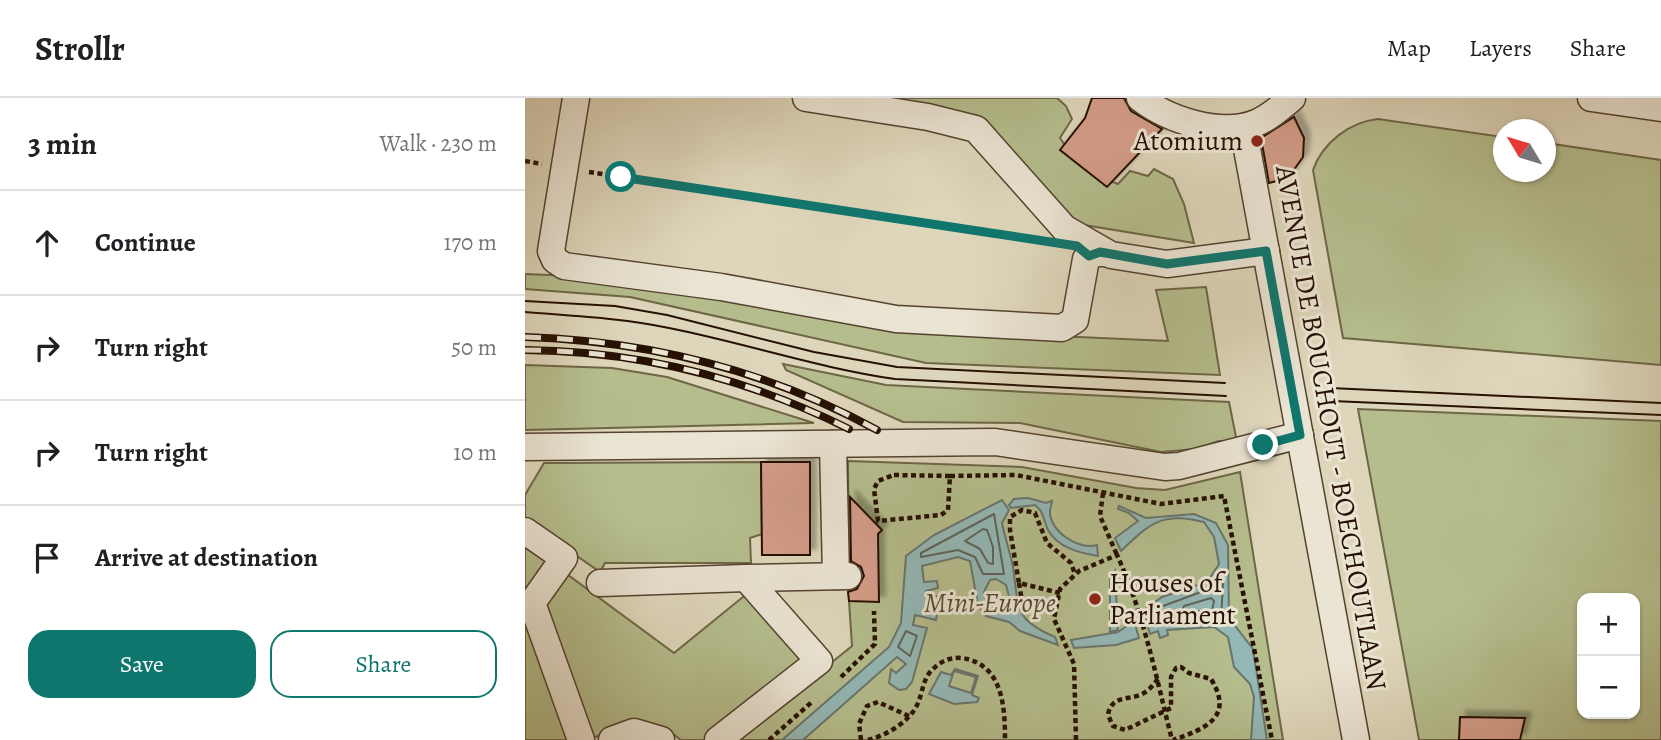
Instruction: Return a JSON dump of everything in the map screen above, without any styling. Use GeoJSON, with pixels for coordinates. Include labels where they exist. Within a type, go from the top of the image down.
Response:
{"type":"FeatureCollection","features":[{"type":"Feature","properties":{"kind":"street"},"geometry":{"type":"LineString","coordinates":[[576,98],[551,251],[555,260],[564,266],[722,287],[896,318],[1013,328],[1067,327],[1075,320],[1086,259],[1095,253],[1167,264],[1266,251]]}},
{"type":"Feature","properties":{"kind":"street"},"geometry":{"type":"LineString","coordinates":[[806,98],[928,117],[976,129],[1064,228],[1106,253]]}},
{"type":"Feature","properties":{"kind":"street"},"geometry":{"type":"LineString","coordinates":[[1140,98],[1191,122],[1243,127],[1262,120],[1292,98]]}},
{"type":"Feature","properties":{"kind":"street"},"geometry":{"type":"LineString","coordinates":[[1591,98],[1661,108]]}},
{"type":"Feature","properties":{"kind":"street","name":"AVENUE DE BOUCHOUT - BOECHOUTLAAN"},"geometry":{"type":"LineString","coordinates":[[1243,127],[1356,740]]}},
{"type":"Feature","properties":{"kind":"street"},"geometry":{"type":"LineString","coordinates":[[525,447],[995,442],[1165,467],[1179,466],[1300,435]]}},
{"type":"Feature","properties":{"kind":"street"},"geometry":{"type":"LineString","coordinates":[[600,583],[842,576],[833,444]]}},
{"type":"Feature","properties":{"kind":"street"},"geometry":{"type":"LineString","coordinates":[[525,531],[564,558],[532,603],[580,740]]}},
{"type":"Feature","properties":{"kind":"street"},"geometry":{"type":"LineString","coordinates":[[718,740],[819,661],[746,578]]}},
{"type":"Feature","properties":{"kind":"street"},"geometry":{"type":"LineString","coordinates":[[612,740],[633,732],[661,740]]}},
{"type":"Feature","properties":{"kind":"path"},"geometry":{"type":"LineString","coordinates":[[565,168],[1052,243]]}},
{"type":"Feature","properties":{"kind":"path"},"geometry":{"type":"LineString","coordinates":[[950,476],[948,510],[941,515],[878,521],[874,489],[878,481],[894,475],[1016,475],[1161,504],[1224,496],[1272,740]]}},
{"type":"Feature","properties":{"kind":"path"},"geometry":{"type":"LineString","coordinates":[[1103,493],[1100,516],[1130,584],[1159,679],[1165,710],[1172,740],[1205,728],[1213,721],[1219,710],[1216,688],[1211,679],[1175,668],[1171,677],[1174,704],[1165,710],[1125,730],[1113,726],[1108,715],[1112,705],[1118,700],[1145,693],[1159,679]]}},
{"type":"Feature","properties":{"kind":"path"},"geometry":{"type":"LineString","coordinates":[[1024,613],[1010,517],[1022,510],[1035,513],[1047,543],[1071,563],[1075,574]]}},
{"type":"Feature","properties":{"kind":"path"},"geometry":{"type":"LineString","coordinates":[[1076,740],[1074,664],[1054,619],[1060,593],[1075,574],[1117,555]]}},
{"type":"Feature","properties":{"kind":"path"},"geometry":{"type":"LineString","coordinates":[[1019,583],[1060,593]]}},
{"type":"Feature","properties":{"kind":"path"},"geometry":{"type":"LineString","coordinates":[[868,740],[881,737],[911,717],[927,674],[935,666],[956,657],[971,659],[985,666],[998,682],[1003,700],[1006,740]]}},
{"type":"Feature","properties":{"kind":"path"},"geometry":{"type":"LineString","coordinates":[[861,740],[859,724],[867,706],[878,702],[911,717]]}},
{"type":"Feature","properties":{"kind":"green space"},"geometry":{"type":"Polygon","coordinates":[[[869,98],[1057,98],[1066,106],[1072,119],[1060,138],[1071,152],[1094,172],[1118,184],[1130,171],[1148,176],[1154,169],[1173,179],[1184,204],[1194,243],[1078,224],[975,119],[869,98]]]}},
{"type":"Feature","properties":{"kind":"green space"},"geometry":{"type":"Polygon","coordinates":[[[1378,119],[1493,136],[1493,182],[1556,182],[1556,144],[1661,160],[1661,365],[1343,338],[1313,170],[1331,142],[1348,129],[1378,119]]]}},
{"type":"Feature","properties":{"kind":"green space"},"geometry":{"type":"Polygon","coordinates":[[[525,274],[575,276],[1010,334],[1168,341],[1156,290],[1206,287],[1220,375],[926,363],[630,297],[525,289],[525,274]]]}},
{"type":"Feature","properties":{"kind":"green space"},"geometry":{"type":"Polygon","coordinates":[[[783,364],[886,385],[1229,402],[1237,442],[1219,441],[1195,449],[1161,452],[1020,423],[903,422],[786,370],[783,364]]]}},
{"type":"Feature","properties":{"kind":"green space"},"geometry":{"type":"Polygon","coordinates":[[[525,365],[612,368],[667,377],[814,423],[525,430],[525,365]]]}},
{"type":"Feature","properties":{"kind":"green space"},"geometry":{"type":"Polygon","coordinates":[[[1358,409],[1661,421],[1661,740],[1419,740],[1358,409]]]}},
{"type":"Feature","properties":{"kind":"green space","name":"Mini-Europe"},"geometry":{"type":"Polygon","coordinates":[[[848,461],[1022,467],[1136,488],[1165,490],[1240,472],[1283,740],[681,740],[673,734],[632,722],[588,740],[542,607],[564,572],[674,653],[749,592],[821,671],[852,646],[848,461]]]}},
{"type":"Feature","properties":{"kind":"green space"},"geometry":{"type":"Polygon","coordinates":[[[761,462],[762,534],[750,538],[751,563],[605,563],[600,572],[525,520],[525,495],[544,463],[761,462]]]}},
{"type":"Feature","properties":{"kind":"green space"},"geometry":{"type":"Polygon","coordinates":[[[525,543],[551,561],[525,597],[525,543]]]}},
{"type":"Feature","properties":{"kind":"green space"},"geometry":{"type":"Polygon","coordinates":[[[525,608],[571,740],[525,740],[525,608]]]}},
{"type":"Feature","properties":{"kind":"water"},"geometry":{"type":"Polygon","coordinates":[[[1028,498],[1046,503],[1052,501],[1050,511],[1054,526],[1074,542],[1097,545],[1098,556],[1077,551],[1057,541],[1035,505],[1011,508],[1009,505],[1014,499],[1028,498]]]}},
{"type":"Feature","properties":{"kind":"water"},"geometry":{"type":"Polygon","coordinates":[[[1002,500],[1009,510],[1002,523],[1020,611],[1041,631],[1055,637],[1058,645],[1020,631],[1009,622],[986,616],[978,605],[970,561],[958,557],[922,566],[924,582],[937,581],[938,588],[926,591],[927,597],[937,596],[940,604],[926,605],[926,611],[938,609],[936,620],[915,615],[913,625],[927,628],[912,682],[906,689],[899,690],[889,683],[891,669],[896,673],[906,664],[897,657],[803,740],[782,740],[889,647],[901,623],[906,556],[934,535],[1002,500]],[[996,579],[990,580],[984,592],[987,609],[996,614],[1004,611],[1010,600],[1006,585],[996,579]]]}},
{"type":"Feature","properties":{"kind":"water"},"geometry":{"type":"Polygon","coordinates":[[[1119,506],[1146,518],[1194,514],[1216,523],[1228,545],[1229,618],[1253,649],[1267,740],[1251,740],[1254,697],[1250,684],[1234,667],[1228,637],[1214,627],[1167,630],[1168,635],[1160,638],[1158,631],[1150,634],[1143,611],[1162,597],[1207,582],[1219,564],[1214,537],[1204,522],[1167,519],[1140,533],[1121,551],[1115,538],[1138,521],[1129,513],[1118,509],[1119,506]]]}},
{"type":"Feature","properties":{"kind":"water"},"geometry":{"type":"Polygon","coordinates":[[[1115,571],[1118,630],[1110,632],[1110,579],[1115,571]]]}},
{"type":"Feature","properties":{"kind":"water"},"geometry":{"type":"Polygon","coordinates":[[[1134,621],[1139,638],[1116,645],[1074,648],[1071,640],[1118,632],[1134,621]]]}},
{"type":"Feature","properties":{"kind":"water"},"geometry":{"type":"Polygon","coordinates":[[[955,669],[978,676],[972,695],[979,698],[977,702],[954,704],[929,694],[941,672],[951,675],[955,669]],[[954,671],[949,686],[971,693],[976,677],[954,671]]]}},
{"type":"Feature","properties":{"kind":"building"},"geometry":{"type":"Polygon","coordinates":[[[1092,98],[1124,98],[1131,111],[1162,129],[1107,187],[1060,150],[1085,118],[1092,98]]]}},
{"type":"Feature","properties":{"kind":"building"},"geometry":{"type":"Polygon","coordinates":[[[1294,117],[1304,138],[1303,157],[1288,178],[1269,183],[1261,138],[1294,117]]]}},
{"type":"Feature","properties":{"kind":"building"},"geometry":{"type":"Polygon","coordinates":[[[761,462],[810,462],[810,555],[762,555],[761,462]]]}},
{"type":"Feature","properties":{"kind":"building"},"geometry":{"type":"Polygon","coordinates":[[[850,497],[882,530],[878,534],[879,602],[849,601],[848,592],[857,589],[864,576],[861,567],[851,561],[850,497]]]}},
{"type":"Feature","properties":{"kind":"building"},"geometry":{"type":"Polygon","coordinates":[[[1460,717],[1525,718],[1520,740],[1459,740],[1460,717]]]}},
{"type":"Feature","properties":{"kind":"tram line"},"geometry":{"type":"LineString","coordinates":[[525,301],[615,306],[667,315],[814,352],[897,367],[1225,383]]}},
{"type":"Feature","properties":{"kind":"tram line"},"geometry":{"type":"LineString","coordinates":[[525,312],[651,325],[895,379],[1226,396]]}},
{"type":"Feature","properties":{"kind":"tram line"},"geometry":{"type":"LineString","coordinates":[[1330,388],[1661,403]]}},
{"type":"Feature","properties":{"kind":"tram line"},"geometry":{"type":"LineString","coordinates":[[1332,401],[1661,415]]}},
{"type":"Feature","properties":{"kind":"railway"},"geometry":{"type":"LineString","coordinates":[[525,337],[617,345],[707,362],[793,391],[877,430]]}},
{"type":"Feature","properties":{"kind":"railway"},"geometry":{"type":"LineString","coordinates":[[525,350],[609,356],[691,371],[771,395],[849,429]]}},
{"type":"Feature","properties":{"kind":"place","name":"Atomium"},"geometry":{"type":"Point","coordinates":[1257,141]}},
{"type":"Feature","properties":{"kind":"place","name":"Houses of Parliament"},"geometry":{"type":"Point","coordinates":[1095,599]}},
{"type":"Feature","properties":{"kind":"route"},"geometry":{"type":"LineString","coordinates":[[621,177],[1077,246],[1089,256],[1100,252],[1143,262],[1167,264],[1266,251],[1300,435],[1263,445]]}}]}
